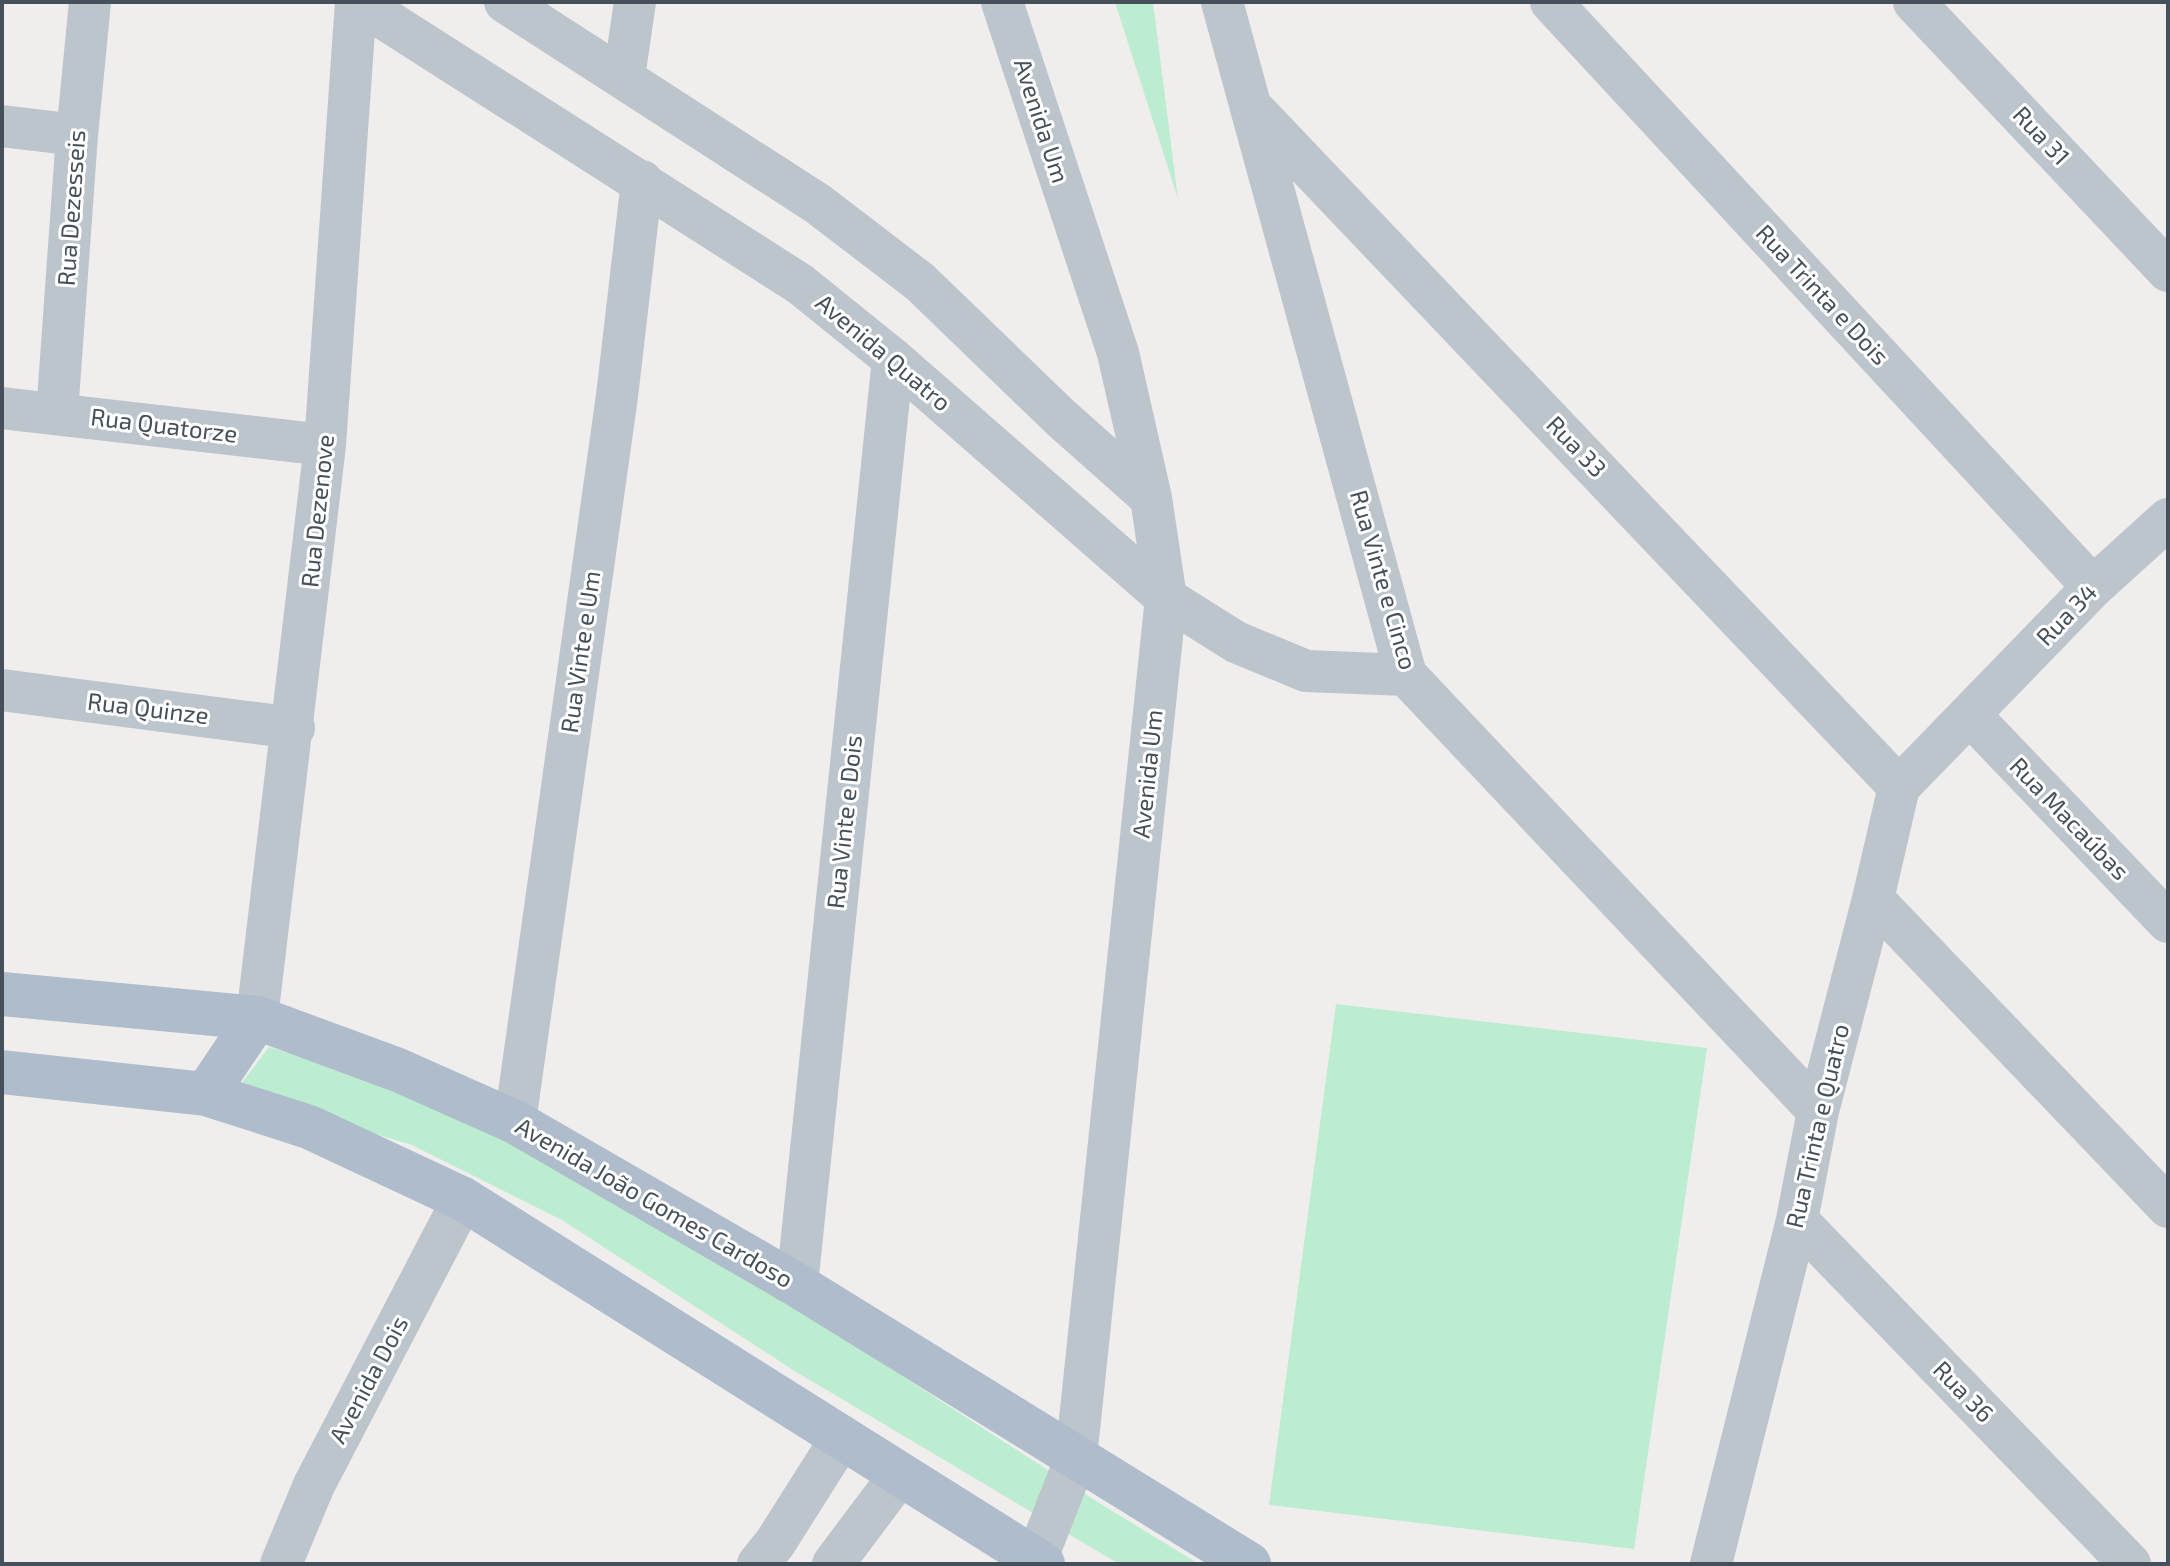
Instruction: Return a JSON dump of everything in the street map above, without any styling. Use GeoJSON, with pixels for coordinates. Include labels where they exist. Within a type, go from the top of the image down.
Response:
{"type":"FeatureCollection","features":[{"type":"Feature","properties":{"kind":"main road","name":"Avenida João Gomes Cardoso"},"geometry":{"type":"LineString","coordinates":[[2,994],[257,1018],[398,1070],[515,1122],[797,1285],[1249,1564]]}},
{"type":"Feature","properties":{"kind":"main road"},"geometry":{"type":"LineString","coordinates":[[206,1094],[257,1018]]}},
{"type":"Feature","properties":{"kind":"main road"},"geometry":{"type":"LineString","coordinates":[[2,1072],[206,1094],[309,1127],[463,1199],[1039,1562]]}},
{"type":"Feature","properties":{"kind":"street","name":"Rua Dezesseis"},"geometry":{"type":"LineString","coordinates":[[57,414],[90,2]]}},
{"type":"Feature","properties":{"kind":"street","name":"Avenida Quatro"},"geometry":{"type":"LineString","coordinates":[[357,2],[800,284],[893,359],[1166,598],[1236,642],[1306,671],[1406,675]]}},
{"type":"Feature","properties":{"kind":"street","name":"Rua Dezenove"},"geometry":{"type":"LineString","coordinates":[[257,1018],[294,728],[325,445],[357,2]]}},
{"type":"Feature","properties":{"kind":"street"},"geometry":{"type":"LineString","coordinates":[[505,2],[818,204],[920,282],[1061,418],[1151,498]]}},
{"type":"Feature","properties":{"kind":"street"},"geometry":{"type":"LineString","coordinates":[[624,77],[635,2]]}},
{"type":"Feature","properties":{"kind":"street","name":"Avenida Um"},"geometry":{"type":"LineString","coordinates":[[1002,2],[1118,353],[1151,498],[1166,598],[1076,1458],[1039,1562]]}},
{"type":"Feature","properties":{"kind":"street","name":"Rua Vinte e Cinco"},"geometry":{"type":"LineString","coordinates":[[1222,2],[1406,675],[1818,1111]]}},
{"type":"Feature","properties":{"kind":"street","name":"Rua Trinta e Dois"},"geometry":{"type":"LineString","coordinates":[[1551,2],[2093,587]]}},
{"type":"Feature","properties":{"kind":"street","name":"Rua 31"},"geometry":{"type":"LineString","coordinates":[[1914,2],[2168,271]]}},
{"type":"Feature","properties":{"kind":"street","name":"Rua 33"},"geometry":{"type":"LineString","coordinates":[[1253,108],[1899,787]]}},
{"type":"Feature","properties":{"kind":"street"},"geometry":{"type":"LineString","coordinates":[[2,126],[77,135]]}},
{"type":"Feature","properties":{"kind":"street","name":"Rua Vinte e Um"},"geometry":{"type":"LineString","coordinates":[[515,1122],[617,396],[642,181]]}},
{"type":"Feature","properties":{"kind":"street","name":"Rua Vinte e Dois"},"geometry":{"type":"LineString","coordinates":[[797,1285],[893,359]]}},
{"type":"Feature","properties":{"kind":"street","name":"Rua Quatorze"},"geometry":{"type":"LineString","coordinates":[[2,408],[325,445]]}},
{"type":"Feature","properties":{"kind":"street","name":"Rua 34"},"geometry":{"type":"LineString","coordinates":[[1970,715],[2093,587],[2168,519]]}},
{"type":"Feature","properties":{"kind":"street","name":"Rua Quinze"},"geometry":{"type":"LineString","coordinates":[[2,690],[294,728]]}},
{"type":"Feature","properties":{"kind":"street"},"geometry":{"type":"LineString","coordinates":[[1899,787],[1970,715]]}},
{"type":"Feature","properties":{"kind":"street","name":"Rua Macaúbas"},"geometry":{"type":"LineString","coordinates":[[1970,715],[2168,922]]}},
{"type":"Feature","properties":{"kind":"street","name":"Rua Trinta e Quatro"},"geometry":{"type":"LineString","coordinates":[[1711,1564],[1797,1220],[1818,1111],[1899,787]]}},
{"type":"Feature","properties":{"kind":"street"},"geometry":{"type":"LineString","coordinates":[[1873,899],[2168,1207]]}},
{"type":"Feature","properties":{"kind":"street","name":"Avenida Dois"},"geometry":{"type":"LineString","coordinates":[[281,1564],[314,1485],[463,1199]]}},
{"type":"Feature","properties":{"kind":"street","name":"Rua 36"},"geometry":{"type":"LineString","coordinates":[[1797,1220],[2130,1564]]}},
{"type":"Feature","properties":{"kind":"street"},"geometry":{"type":"LineString","coordinates":[[758,1564],[775,1543],[842,1437]]}},
{"type":"Feature","properties":{"kind":"street"},"geometry":{"type":"LineString","coordinates":[[833,1564],[899,1476]]}},
{"type":"Feature","properties":{"kind":"green space"},"geometry":{"type":"Polygon","coordinates":[[[1115,2],[1153,2],[1178,199],[1115,2]]]}},
{"type":"Feature","properties":{"kind":"green space"},"geometry":{"type":"Polygon","coordinates":[[[1336,1004],[1707,1048],[1634,1549],[1269,1505],[1336,1004]]]}},
{"type":"Feature","properties":{"kind":"green space"},"geometry":{"type":"Polygon","coordinates":[[[269,1047],[432,1098],[812,1318],[1199,1564],[1119,1564],[793,1370],[562,1220],[412,1145],[235,1092],[269,1047]]]}}]}
